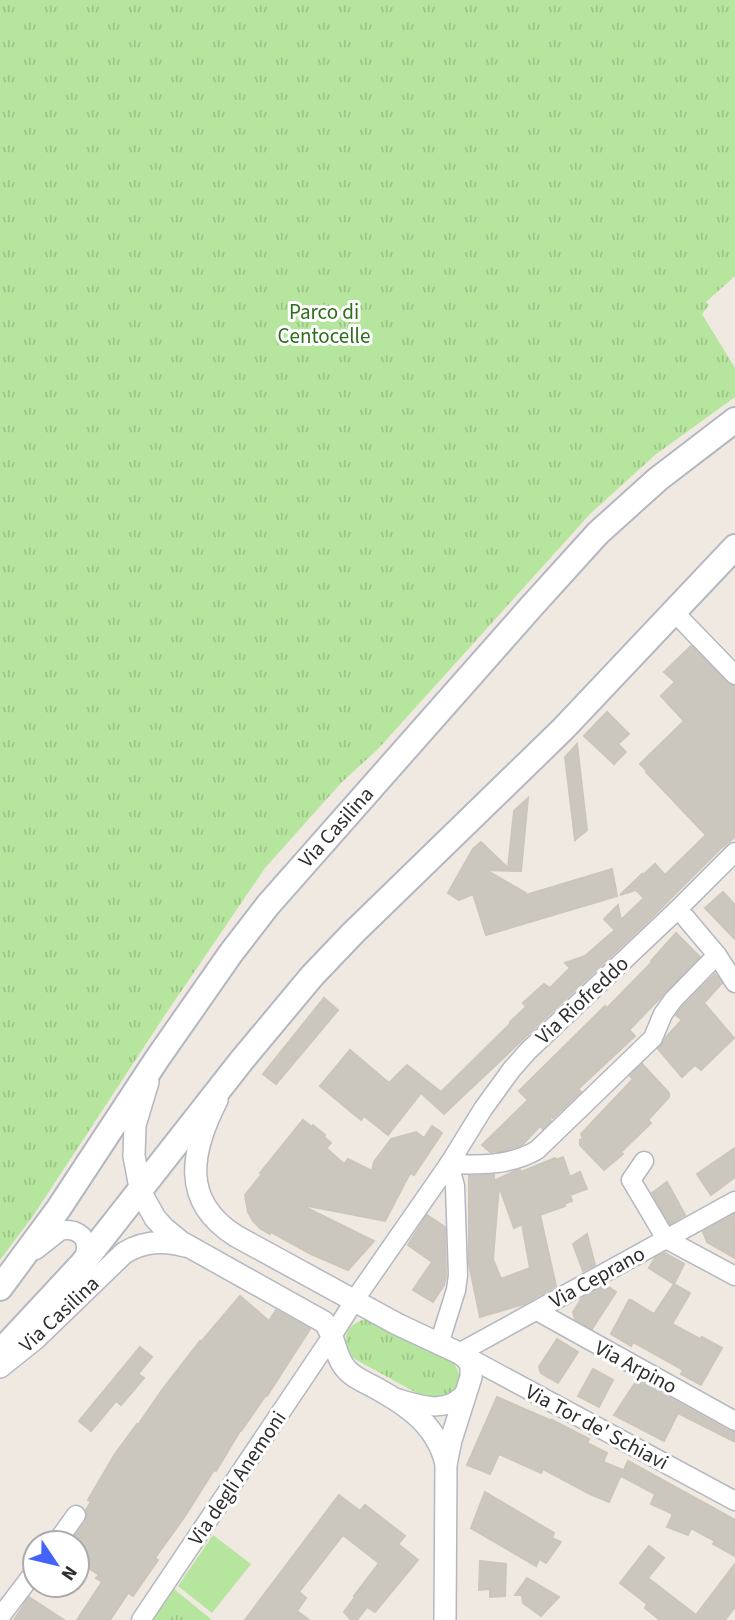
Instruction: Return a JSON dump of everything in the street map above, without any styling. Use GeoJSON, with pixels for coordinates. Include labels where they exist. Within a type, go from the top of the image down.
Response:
{"type":"FeatureCollection","features":[{"type":"Feature","properties":{"kind":"main road","name":"Via Casilina"},"geometry":{"type":"LineString","coordinates":[[0,1288],[69,1194],[157,1059],[259,915],[591,541],[668,470],[735,420]]}},
{"type":"Feature","properties":{"kind":"main road","name":"Via Casilina"},"geometry":{"type":"LineString","coordinates":[[0,1352],[82,1264],[295,995],[339,947],[563,729],[735,547]]}},
{"type":"Feature","properties":{"kind":"street"},"geometry":{"type":"LineString","coordinates":[[674,612],[735,675]]}},
{"type":"Feature","properties":{"kind":"street","name":"Via Riofreddo"},"geometry":{"type":"LineString","coordinates":[[354,1301],[449,1164],[498,1086],[528,1051],[735,852]]}},
{"type":"Feature","properties":{"kind":"street"},"geometry":{"type":"LineString","coordinates":[[685,918],[717,955],[735,983]]}},
{"type":"Feature","properties":{"kind":"street"},"geometry":{"type":"LineString","coordinates":[[439,1344],[456,1290],[457,1275],[454,1186],[449,1164],[502,1163],[527,1156],[537,1150],[653,1038],[663,1014],[673,1000],[717,955]]}},
{"type":"Feature","properties":{"kind":"street"},"geometry":{"type":"LineString","coordinates":[[157,1059],[137,1115],[134,1134],[134,1156],[140,1189],[150,1210],[178,1240],[320,1319],[330,1329],[338,1356],[345,1368],[410,1409],[426,1423],[439,1444],[446,1464]]}},
{"type":"Feature","properties":{"kind":"street"},"geometry":{"type":"LineString","coordinates":[[242,1060],[215,1105],[197,1153],[198,1191],[215,1219],[232,1233],[354,1301],[459,1353],[471,1365],[467,1394],[451,1440],[446,1464],[445,1620]]}},
{"type":"Feature","properties":{"kind":"street"},"geometry":{"type":"LineString","coordinates":[[644,1161],[631,1180],[666,1239],[735,1276]]}},
{"type":"Feature","properties":{"kind":"street","name":"Via Ceprano"},"geometry":{"type":"LineString","coordinates":[[459,1353],[735,1201]]}},
{"type":"Feature","properties":{"kind":"street"},"geometry":{"type":"LineString","coordinates":[[20,1263],[55,1234],[69,1230],[78,1233],[85,1241],[82,1264]]}},
{"type":"Feature","properties":{"kind":"street","name":"Via Casilina"},"geometry":{"type":"LineString","coordinates":[[0,1367],[128,1251],[142,1244],[160,1242],[195,1250]]}},
{"type":"Feature","properties":{"kind":"street","name":"Via degli Anemoni"},"geometry":{"type":"LineString","coordinates":[[141,1620],[354,1301]]}},
{"type":"Feature","properties":{"kind":"street","name":"Via Arpino"},"geometry":{"type":"LineString","coordinates":[[537,1311],[735,1420]]}},
{"type":"Feature","properties":{"kind":"street","name":"Via Tor de' Schiavi"},"geometry":{"type":"LineString","coordinates":[[459,1353],[735,1501]]}},
{"type":"Feature","properties":{"kind":"street"},"geometry":{"type":"LineString","coordinates":[[390,1396],[442,1406],[467,1394]]}},
{"type":"Feature","properties":{"kind":"street"},"geometry":{"type":"LineString","coordinates":[[66,1529],[76,1515]]}},
{"type":"Feature","properties":{"kind":"street"},"geometry":{"type":"LineString","coordinates":[[0,1618],[21,1590]]}},
{"type":"Feature","properties":{"kind":"green space","name":"Parco di Centocelle"},"geometry":{"type":"Polygon","coordinates":[[[0,0],[735,0],[735,276],[706,302],[709,305],[702,314],[735,368],[735,397],[655,455],[590,514],[378,749],[341,783],[265,868],[33,1216],[0,1260],[0,0]]]}},
{"type":"Feature","properties":{"kind":"green space"},"geometry":{"type":"Polygon","coordinates":[[[366,1319],[449,1359],[458,1371],[456,1387],[439,1400],[424,1397],[353,1358],[347,1345],[347,1334],[353,1325],[366,1319]]]}},
{"type":"Feature","properties":{"kind":"green space"},"geometry":{"type":"Polygon","coordinates":[[[213,1535],[251,1564],[212,1613],[178,1586],[213,1535]]]}},
{"type":"Feature","properties":{"kind":"green space"},"geometry":{"type":"Polygon","coordinates":[[[174,1589],[212,1620],[153,1620],[174,1589]]]}},
{"type":"Feature","properties":{"kind":"building"},"geometry":{"type":"Polygon","coordinates":[[[691,646],[727,683],[735,686],[735,837],[444,1114],[421,1093],[388,1135],[364,1116],[361,1120],[320,1086],[350,1050],[389,1083],[407,1065],[441,1092],[526,1007],[523,1003],[544,984],[550,988],[570,968],[565,963],[585,956],[615,930],[604,919],[618,905],[621,920],[644,898],[636,890],[620,895],[655,864],[665,875],[706,835],[640,764],[684,721],[661,696],[675,682],[664,672],[691,646]]]}},
{"type":"Feature","properties":{"kind":"building"},"geometry":{"type":"Polygon","coordinates":[[[607,712],[629,734],[618,744],[626,752],[614,764],[584,736],[607,712]]]}},
{"type":"Feature","properties":{"kind":"building"},"geometry":{"type":"Polygon","coordinates":[[[577,744],[587,830],[575,840],[565,757],[577,744]]]}},
{"type":"Feature","properties":{"kind":"building"},"geometry":{"type":"Polygon","coordinates":[[[528,798],[521,871],[486,870],[526,895],[612,869],[617,896],[486,935],[473,894],[459,900],[448,893],[473,849],[481,842],[508,868],[514,811],[528,798]]]}},
{"type":"Feature","properties":{"kind":"building"},"geometry":{"type":"Polygon","coordinates":[[[723,892],[735,905],[735,939],[705,908],[723,892]]]}},
{"type":"Feature","properties":{"kind":"building"},"geometry":{"type":"Polygon","coordinates":[[[676,933],[700,957],[629,1030],[635,1036],[578,1089],[581,1092],[553,1118],[549,1113],[551,1121],[543,1129],[540,1126],[522,1145],[490,1152],[482,1145],[528,1100],[519,1091],[605,1006],[607,1008],[676,933]]]}},
{"type":"Feature","properties":{"kind":"building"},"geometry":{"type":"Polygon","coordinates":[[[715,974],[722,983],[704,1003],[734,1038],[701,1070],[695,1065],[682,1077],[658,1049],[682,1020],[676,1015],[682,1007],[715,974]]]}},
{"type":"Feature","properties":{"kind":"building"},"geometry":{"type":"Polygon","coordinates":[[[324,998],[338,1010],[276,1084],[263,1074],[324,998]]]}},
{"type":"Feature","properties":{"kind":"building"},"geometry":{"type":"Polygon","coordinates":[[[642,1064],[669,1093],[669,1097],[648,1120],[651,1123],[621,1152],[623,1154],[604,1170],[580,1145],[583,1138],[581,1134],[633,1079],[630,1076],[642,1064]]]}},
{"type":"Feature","properties":{"kind":"building"},"geometry":{"type":"Polygon","coordinates":[[[303,1120],[325,1135],[331,1143],[326,1148],[344,1164],[348,1159],[372,1171],[374,1162],[391,1139],[416,1132],[424,1138],[432,1126],[442,1133],[414,1175],[410,1173],[385,1221],[308,1206],[307,1208],[374,1241],[348,1270],[261,1229],[248,1212],[245,1195],[303,1120]]]}},
{"type":"Feature","properties":{"kind":"building"},"geometry":{"type":"Polygon","coordinates":[[[735,1148],[735,1177],[711,1195],[697,1174],[735,1148]]]}},
{"type":"Feature","properties":{"kind":"building"},"geometry":{"type":"Polygon","coordinates":[[[563,1157],[570,1177],[580,1172],[587,1189],[570,1195],[572,1201],[564,1204],[565,1206],[540,1215],[556,1286],[524,1304],[480,1317],[469,1264],[469,1176],[494,1175],[494,1181],[515,1171],[521,1172],[555,1158],[556,1160],[563,1157]],[[499,1186],[493,1259],[501,1279],[530,1268],[522,1224],[514,1228],[499,1186]]]}},
{"type":"Feature","properties":{"kind":"building"},"geometry":{"type":"Polygon","coordinates":[[[667,1182],[685,1215],[670,1224],[652,1193],[667,1182]]]}},
{"type":"Feature","properties":{"kind":"building"},"geometry":{"type":"Polygon","coordinates":[[[735,1214],[735,1258],[707,1242],[703,1232],[735,1214]]]}},
{"type":"Feature","properties":{"kind":"building"},"geometry":{"type":"Polygon","coordinates":[[[427,1215],[445,1227],[446,1276],[444,1285],[433,1302],[413,1290],[432,1262],[408,1245],[427,1215]]]}},
{"type":"Feature","properties":{"kind":"building"},"geometry":{"type":"Polygon","coordinates":[[[587,1234],[595,1265],[583,1271],[573,1244],[587,1234]]]}},
{"type":"Feature","properties":{"kind":"building"},"geometry":{"type":"Polygon","coordinates":[[[665,1253],[684,1264],[674,1284],[649,1268],[655,1258],[665,1253]]]}},
{"type":"Feature","properties":{"kind":"building"},"geometry":{"type":"Polygon","coordinates":[[[674,1284],[690,1293],[672,1324],[722,1348],[701,1385],[681,1374],[683,1370],[633,1342],[631,1346],[611,1334],[629,1300],[654,1314],[674,1284]]]}},
{"type":"Feature","properties":{"kind":"building"},"geometry":{"type":"Polygon","coordinates":[[[606,1285],[616,1292],[592,1329],[575,1319],[573,1312],[582,1298],[606,1285]]]}},
{"type":"Feature","properties":{"kind":"building"},"geometry":{"type":"Polygon","coordinates":[[[240,1296],[269,1321],[276,1310],[310,1329],[155,1558],[158,1560],[133,1596],[128,1593],[110,1620],[77,1620],[102,1582],[96,1578],[99,1575],[91,1570],[91,1529],[80,1529],[86,1521],[86,1510],[91,1502],[88,1500],[115,1454],[240,1296]]]}},
{"type":"Feature","properties":{"kind":"building"},"geometry":{"type":"Polygon","coordinates":[[[557,1339],[578,1352],[558,1383],[541,1373],[539,1367],[557,1339]]]}},
{"type":"Feature","properties":{"kind":"building"},"geometry":{"type":"Polygon","coordinates":[[[140,1347],[152,1357],[138,1374],[144,1378],[121,1405],[116,1401],[91,1431],[79,1421],[140,1347]]]}},
{"type":"Feature","properties":{"kind":"building"},"geometry":{"type":"Polygon","coordinates":[[[593,1369],[613,1380],[599,1407],[578,1396],[593,1369]]]}},
{"type":"Feature","properties":{"kind":"building"},"geometry":{"type":"Polygon","coordinates":[[[637,1380],[735,1432],[735,1442],[678,1413],[664,1441],[614,1415],[637,1380]]]}},
{"type":"Feature","properties":{"kind":"building"},"geometry":{"type":"Polygon","coordinates":[[[497,1397],[552,1420],[589,1439],[587,1443],[607,1453],[603,1462],[623,1470],[609,1502],[543,1469],[541,1473],[499,1454],[490,1474],[467,1465],[497,1397]]]}},
{"type":"Feature","properties":{"kind":"building"},"geometry":{"type":"Polygon","coordinates":[[[628,1461],[735,1520],[735,1556],[691,1528],[688,1535],[667,1527],[673,1514],[651,1504],[655,1494],[621,1476],[628,1461]]]}},
{"type":"Feature","properties":{"kind":"building"},"geometry":{"type":"Polygon","coordinates":[[[485,1492],[554,1533],[552,1538],[561,1542],[546,1563],[539,1559],[536,1566],[471,1528],[485,1492]]]}},
{"type":"Feature","properties":{"kind":"building"},"geometry":{"type":"Polygon","coordinates":[[[339,1495],[360,1511],[365,1505],[405,1536],[398,1544],[418,1560],[375,1612],[367,1607],[357,1620],[351,1620],[344,1612],[379,1563],[343,1535],[299,1592],[306,1598],[297,1611],[309,1620],[245,1620],[339,1495]]]}},
{"type":"Feature","properties":{"kind":"building"},"geometry":{"type":"Polygon","coordinates":[[[649,1546],[664,1558],[648,1578],[696,1615],[735,1564],[735,1607],[725,1620],[660,1620],[645,1608],[647,1604],[620,1583],[649,1546]]]}},
{"type":"Feature","properties":{"kind":"building"},"geometry":{"type":"Polygon","coordinates":[[[480,1561],[506,1564],[505,1596],[490,1597],[490,1589],[479,1590],[480,1561]]]}},
{"type":"Feature","properties":{"kind":"building"},"geometry":{"type":"Polygon","coordinates":[[[527,1578],[559,1597],[541,1616],[523,1603],[522,1595],[515,1595],[527,1578]]]}},
{"type":"Feature","properties":{"kind":"building"},"geometry":{"type":"Polygon","coordinates":[[[28,1599],[32,1599],[64,1620],[14,1620],[28,1599]]]}}]}
